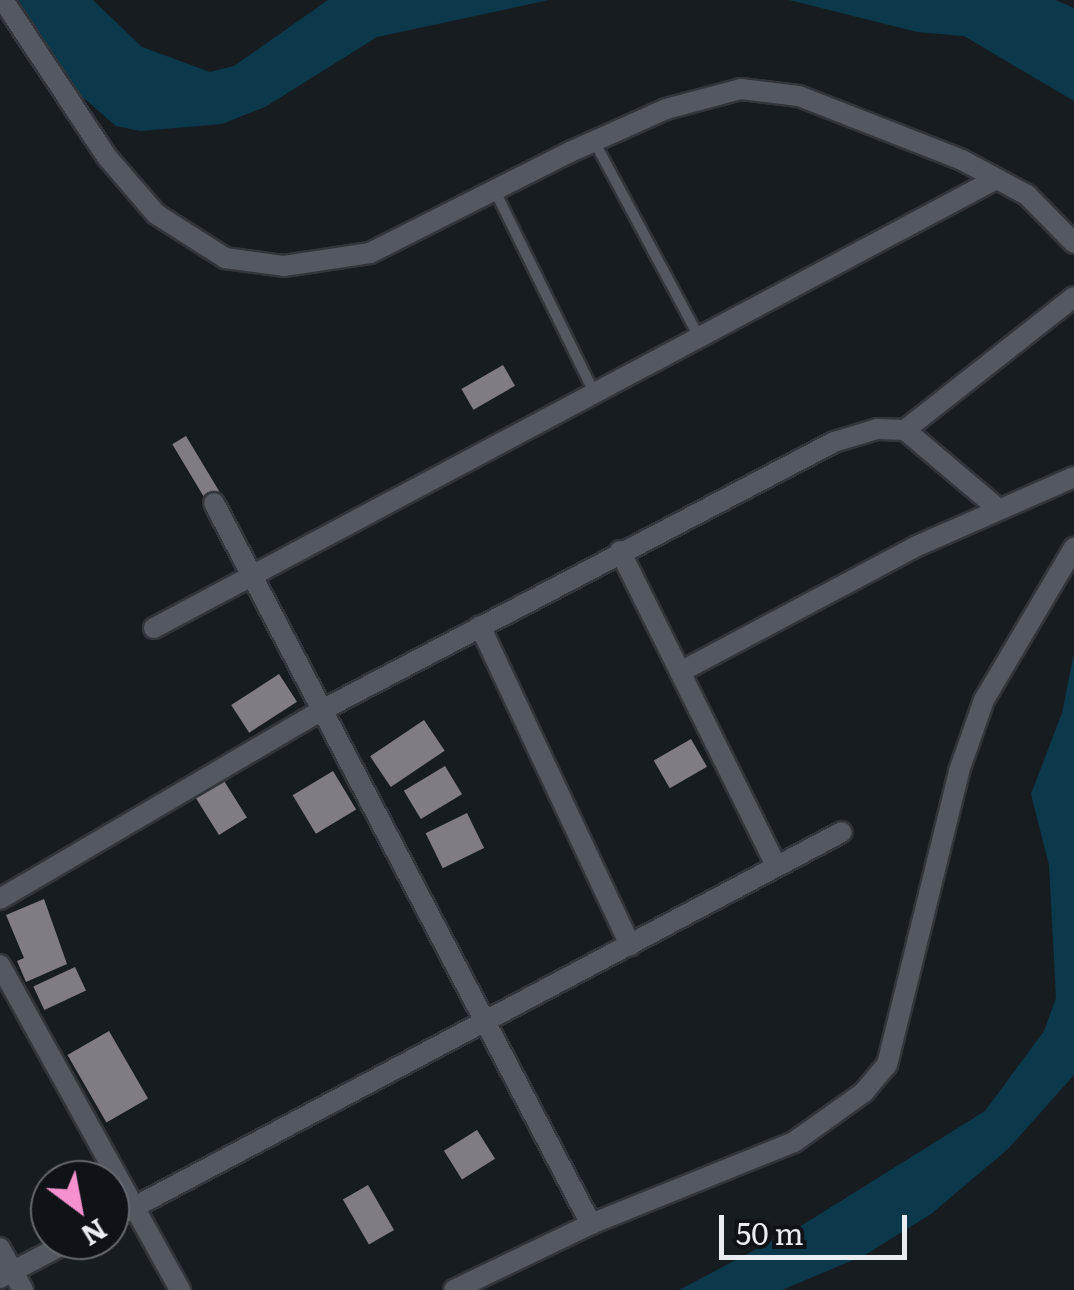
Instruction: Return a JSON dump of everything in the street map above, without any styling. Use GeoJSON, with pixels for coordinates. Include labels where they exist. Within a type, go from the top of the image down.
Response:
{"type":"FeatureCollection","features":[{"type":"Feature","properties":{"kind":"street"},"geometry":{"type":"LineString","coordinates":[[3,0],[107,157],[156,214],[225,258],[284,266],[370,254],[594,141],[706,96],[766,90],[861,118],[996,179],[1049,213],[1074,243]]}},
{"type":"Feature","properties":{"kind":"street"},"geometry":{"type":"LineString","coordinates":[[154,628],[593,390],[996,179]]}},
{"type":"Feature","properties":{"kind":"street"},"geometry":{"type":"LineString","coordinates":[[905,430],[1074,297]]}},
{"type":"Feature","properties":{"kind":"street"},"geometry":{"type":"LineString","coordinates":[[0,900],[324,709],[834,442],[877,429],[905,430],[996,507]]}},
{"type":"Feature","properties":{"kind":"street"},"geometry":{"type":"LineString","coordinates":[[680,672],[996,507],[1074,476]]}},
{"type":"Feature","properties":{"kind":"street"},"geometry":{"type":"LineString","coordinates":[[214,503],[590,1224]]}},
{"type":"Feature","properties":{"kind":"street"},"geometry":{"type":"LineString","coordinates":[[454,1290],[590,1224],[794,1142],[864,1092],[887,1065],[959,771],[984,700],[1074,548]]}},
{"type":"Feature","properties":{"kind":"street"},"geometry":{"type":"LineString","coordinates":[[620,551],[776,865]]}},
{"type":"Feature","properties":{"kind":"street"},"geometry":{"type":"LineString","coordinates":[[480,626],[630,946]]}},
{"type":"Feature","properties":{"kind":"street"},"geometry":{"type":"LineString","coordinates":[[130,1210],[842,832]]}},
{"type":"Feature","properties":{"kind":"street"},"geometry":{"type":"LineString","coordinates":[[0,965],[180,1290]]}},
{"type":"Feature","properties":{"kind":"street"},"geometry":{"type":"LineString","coordinates":[[0,1248],[6,1274],[23,1290]]}},
{"type":"Feature","properties":{"kind":"street"},"geometry":{"type":"LineString","coordinates":[[6,1274],[33,1260]]}},
{"type":"Feature","properties":{"kind":"lane"},"geometry":{"type":"LineString","coordinates":[[594,141],[698,335]]}},
{"type":"Feature","properties":{"kind":"lane"},"geometry":{"type":"LineString","coordinates":[[495,191],[593,390]]}},
{"type":"Feature","properties":{"kind":"water"},"geometry":{"type":"Polygon","coordinates":[[[18,0],[93,0],[142,47],[210,72],[234,66],[328,0],[549,0],[377,37],[265,107],[222,124],[140,131],[116,126],[72,88],[18,0]]]}},
{"type":"Feature","properties":{"kind":"water"},"geometry":{"type":"Polygon","coordinates":[[[789,0],[1055,0],[1074,8],[1074,101],[964,36],[917,32],[789,0]]]}},
{"type":"Feature","properties":{"kind":"water"},"geometry":{"type":"Polygon","coordinates":[[[1074,653],[1074,1075],[1008,1149],[931,1214],[865,1255],[782,1290],[679,1290],[804,1224],[985,1111],[1044,1031],[1056,998],[1049,865],[1031,794],[1062,713],[1074,653]]]}},
{"type":"Feature","properties":{"kind":"building"},"geometry":{"type":"Polygon","coordinates":[[[503,365],[515,386],[473,410],[461,389],[503,365]]]}},
{"type":"Feature","properties":{"kind":"building"},"geometry":{"type":"Polygon","coordinates":[[[186,436],[219,492],[206,500],[172,444],[186,436]]]}},
{"type":"Feature","properties":{"kind":"building"},"geometry":{"type":"Polygon","coordinates":[[[279,674],[297,702],[249,733],[231,705],[279,674]]]}},
{"type":"Feature","properties":{"kind":"building"},"geometry":{"type":"Polygon","coordinates":[[[424,720],[445,751],[391,787],[370,756],[424,720]]]}},
{"type":"Feature","properties":{"kind":"building"},"geometry":{"type":"Polygon","coordinates":[[[691,739],[707,767],[670,788],[654,760],[691,739]]]}},
{"type":"Feature","properties":{"kind":"building"},"geometry":{"type":"Polygon","coordinates":[[[445,766],[462,794],[421,819],[404,791],[445,766]]]}},
{"type":"Feature","properties":{"kind":"building"},"geometry":{"type":"Polygon","coordinates":[[[333,771],[356,810],[316,834],[293,795],[333,771]]]}},
{"type":"Feature","properties":{"kind":"building"},"geometry":{"type":"Polygon","coordinates":[[[221,776],[247,818],[219,835],[193,793],[221,776]]]}},
{"type":"Feature","properties":{"kind":"building"},"geometry":{"type":"Polygon","coordinates":[[[467,813],[484,848],[443,868],[426,833],[467,813]]]}},
{"type":"Feature","properties":{"kind":"building"},"geometry":{"type":"Polygon","coordinates":[[[44,899],[67,964],[26,982],[17,961],[24,958],[6,915],[44,899]]]}},
{"type":"Feature","properties":{"kind":"building"},"geometry":{"type":"Polygon","coordinates":[[[75,967],[86,991],[44,1010],[33,986],[75,967]]]}},
{"type":"Feature","properties":{"kind":"building"},"geometry":{"type":"Polygon","coordinates":[[[109,1031],[148,1099],[106,1123],[67,1055],[109,1031]]]}},
{"type":"Feature","properties":{"kind":"building"},"geometry":{"type":"Polygon","coordinates":[[[477,1130],[495,1159],[462,1180],[444,1151],[477,1130]]]}},
{"type":"Feature","properties":{"kind":"building"},"geometry":{"type":"Polygon","coordinates":[[[368,1185],[394,1230],[369,1245],[343,1200],[368,1185]]]}}]}
